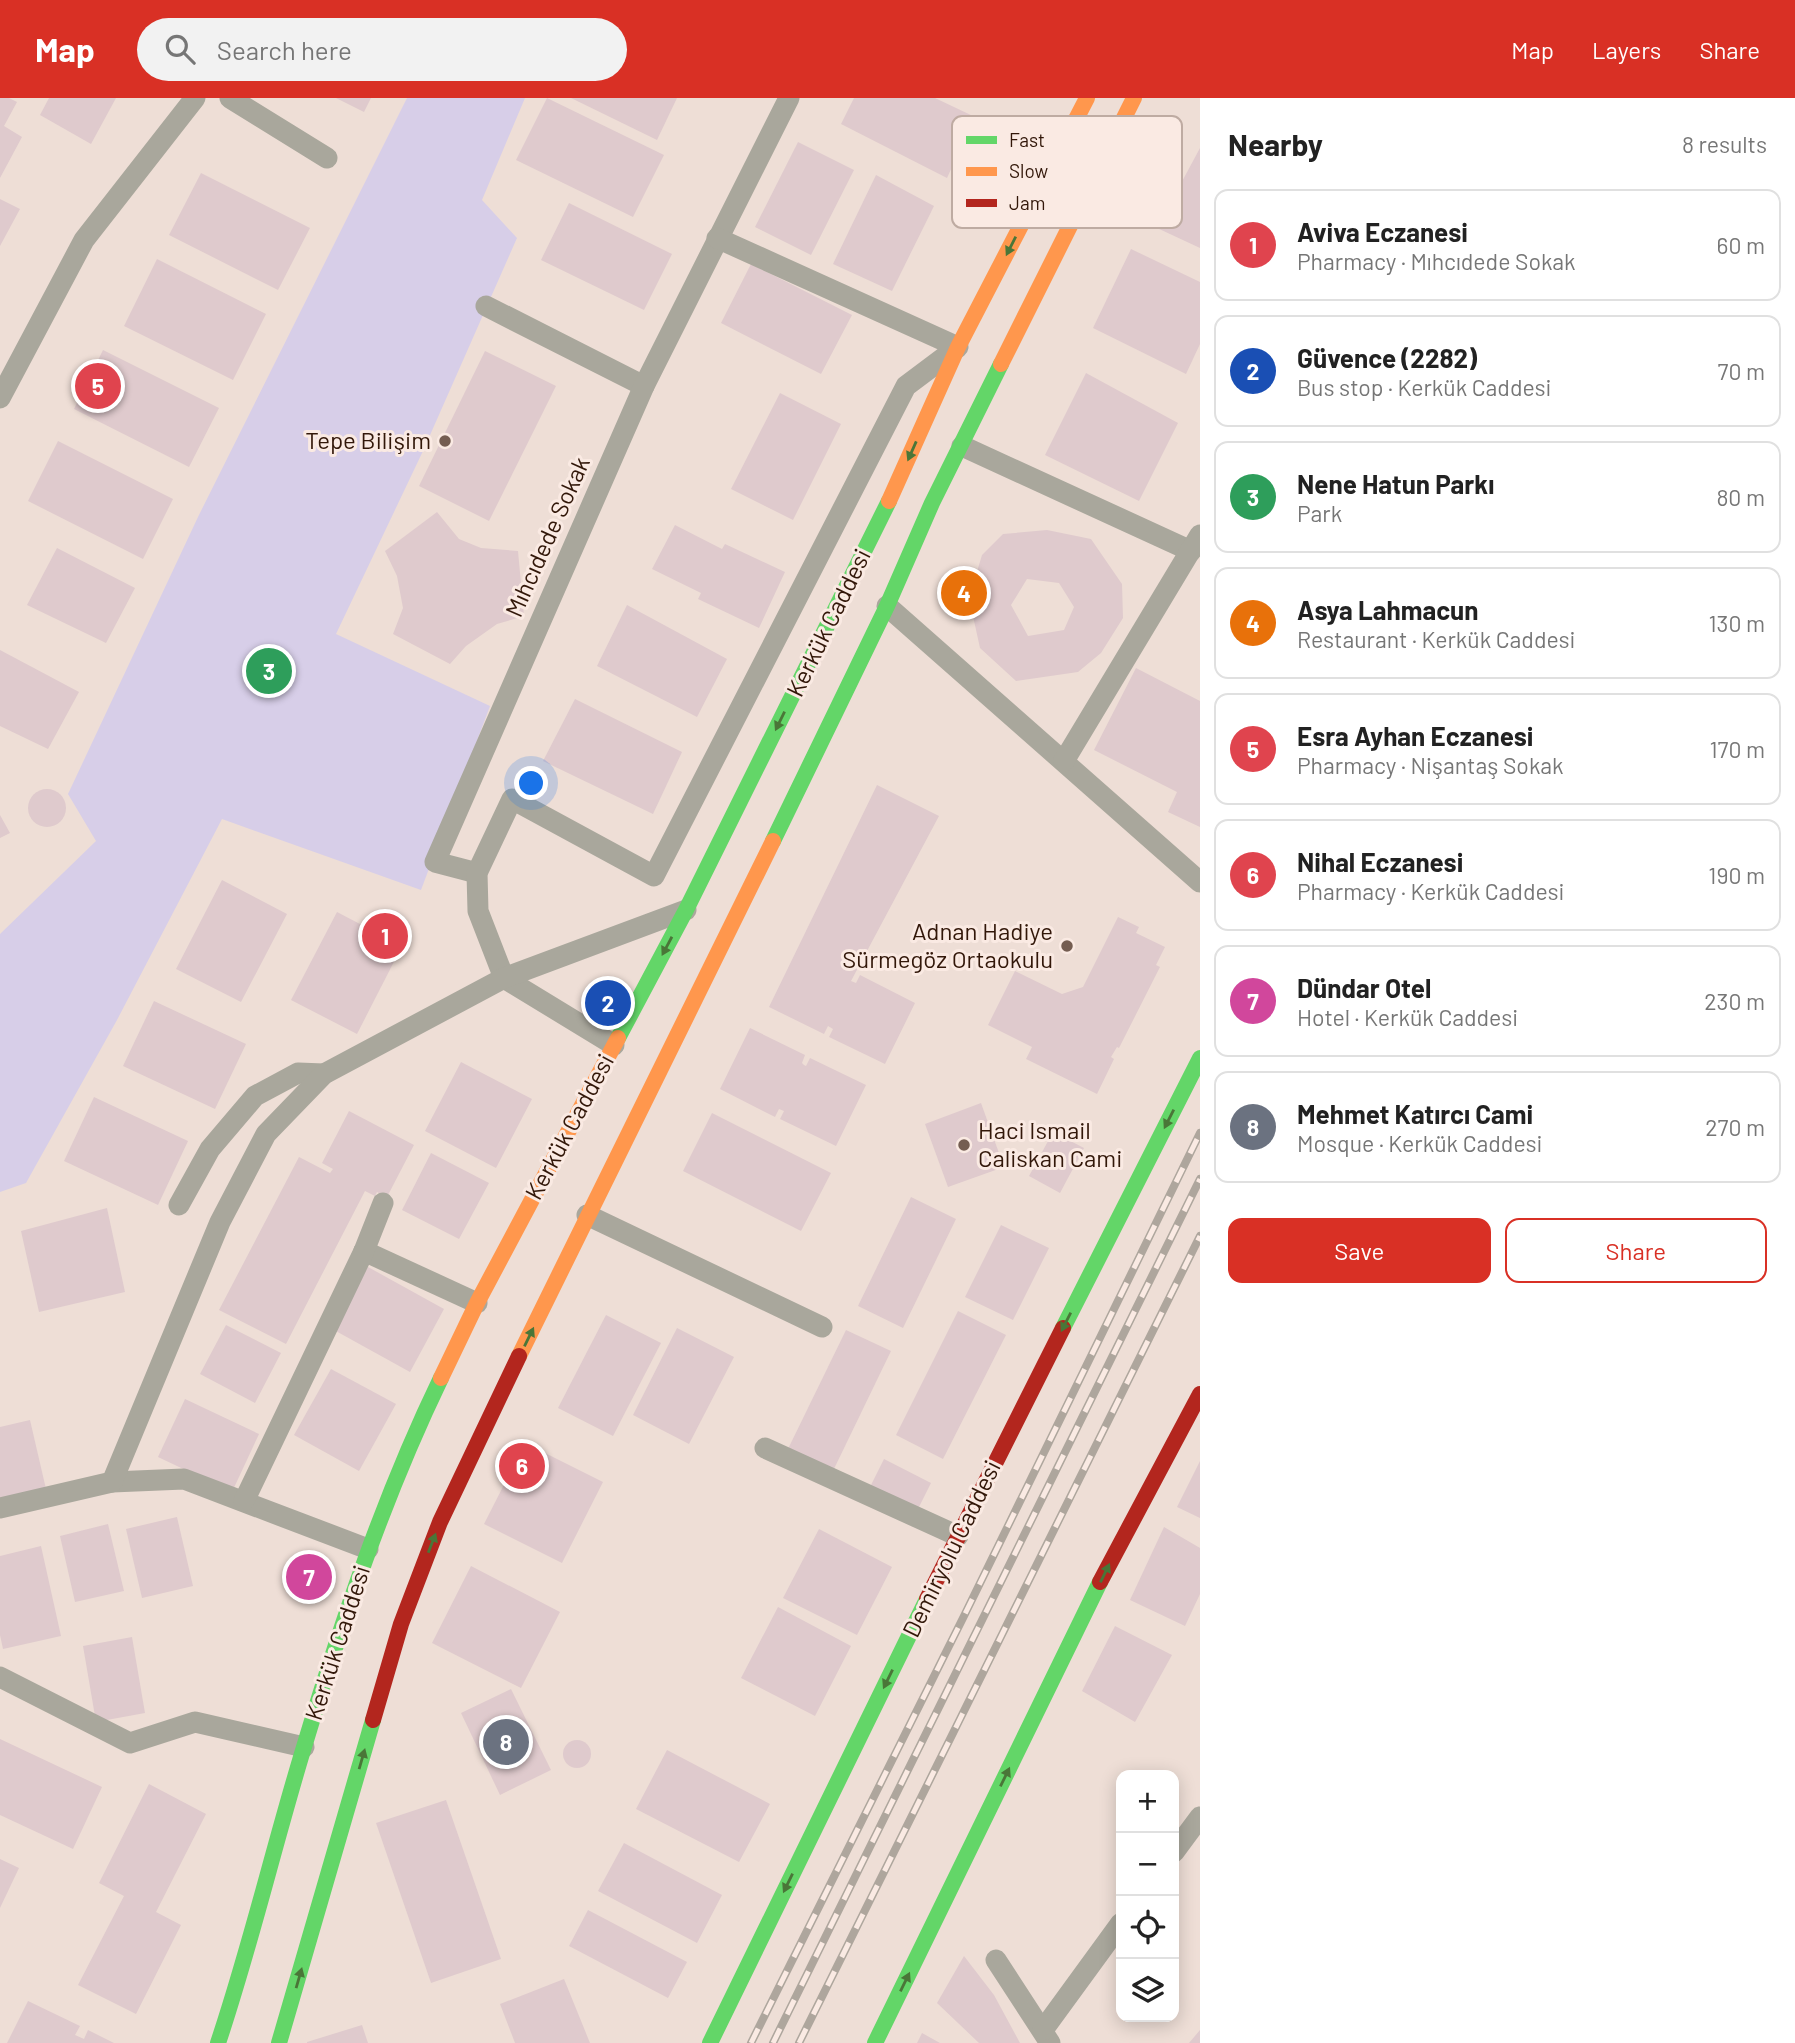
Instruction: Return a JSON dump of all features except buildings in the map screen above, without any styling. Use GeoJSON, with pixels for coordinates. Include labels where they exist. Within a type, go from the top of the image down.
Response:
{"type":"FeatureCollection","features":[{"type":"Feature","properties":{"kind":"street"},"geometry":{"type":"LineString","coordinates":[[0,398],[84,240],[195,98]]}},
{"type":"Feature","properties":{"kind":"street"},"geometry":{"type":"LineString","coordinates":[[230,98],[327,158]]}},
{"type":"Feature","properties":{"kind":"street","name":"Mıhcıdede Sokak"},"geometry":{"type":"LineString","coordinates":[[477,873],[435,862],[644,386],[789,98]]}},
{"type":"Feature","properties":{"kind":"street","name":"Kerkük Caddesi"},"geometry":{"type":"LineString","coordinates":[[1078,116],[1087,98]]}},
{"type":"Feature","properties":{"kind":"street","name":"Kerkük Caddesi"},"geometry":{"type":"LineString","coordinates":[[1125,116],[1134,98]]}},
{"type":"Feature","properties":{"kind":"street","name":"Kerkük Caddesi"},"geometry":{"type":"LineString","coordinates":[[218,2043],[241,1976],[304,1747],[368,1549],[429,1400],[477,1303],[686,910],[894,491],[958,347],[1020,228]]}},
{"type":"Feature","properties":{"kind":"street","name":"Kerkük Caddesi"},"geometry":{"type":"LineString","coordinates":[[279,2043],[401,1624],[440,1522],[587,1215],[726,938],[887,606],[932,503],[1069,228]]}},
{"type":"Feature","properties":{"kind":"street"},"geometry":{"type":"LineString","coordinates":[[614,1045],[504,978],[478,911],[477,873],[512,799],[654,876],[906,386],[958,347],[717,238]]}},
{"type":"Feature","properties":{"kind":"street"},"geometry":{"type":"LineString","coordinates":[[486,306],[644,386]]}},
{"type":"Feature","properties":{"kind":"street"},"geometry":{"type":"LineString","coordinates":[[961,446],[1196,543],[1064,761]]}},
{"type":"Feature","properties":{"kind":"street"},"geometry":{"type":"LineString","coordinates":[[887,606],[1200,882]]}},
{"type":"Feature","properties":{"kind":"street"},"geometry":{"type":"LineString","coordinates":[[112,1482],[220,1222],[266,1135],[324,1074],[504,978],[686,910]]}},
{"type":"Feature","properties":{"kind":"street","name":"Demiryolu Caddesi"},"geometry":{"type":"LineString","coordinates":[[710,2043],[958,1536],[1200,1058]]}},
{"type":"Feature","properties":{"kind":"street"},"geometry":{"type":"LineString","coordinates":[[179,1205],[210,1149],[255,1096],[298,1073],[324,1074]]}},
{"type":"Feature","properties":{"kind":"street"},"geometry":{"type":"LineString","coordinates":[[244,1501],[364,1251],[383,1203]]}},
{"type":"Feature","properties":{"kind":"street"},"geometry":{"type":"LineString","coordinates":[[587,1215],[822,1327]]}},
{"type":"Feature","properties":{"kind":"street"},"geometry":{"type":"LineString","coordinates":[[364,1251],[477,1303]]}},
{"type":"Feature","properties":{"kind":"street"},"geometry":{"type":"LineString","coordinates":[[875,2043],[1112,1558],[1200,1394]]}},
{"type":"Feature","properties":{"kind":"street"},"geometry":{"type":"LineString","coordinates":[[765,1448],[958,1536]]}},
{"type":"Feature","properties":{"kind":"street"},"geometry":{"type":"LineString","coordinates":[[0,1508],[112,1482],[184,1479],[368,1549]]}},
{"type":"Feature","properties":{"kind":"street"},"geometry":{"type":"LineString","coordinates":[[0,1677],[131,1743],[195,1722],[304,1747]]}},
{"type":"Feature","properties":{"kind":"street"},"geometry":{"type":"LineString","coordinates":[[1179,1846],[1198,1824]]}},
{"type":"Feature","properties":{"kind":"street"},"geometry":{"type":"LineString","coordinates":[[996,1960],[1047,2036],[1116,1931]]}},
{"type":"Feature","properties":{"kind":"shaded area"},"geometry":{"type":"Polygon","coordinates":[[[407,98],[525,98],[482,200],[517,238],[423,451],[336,634],[490,706],[421,890],[222,819],[117,1020],[26,1183],[0,1192],[0,934],[96,841],[68,794],[198,517],[407,98]]]}},
{"type":"Feature","properties":{"kind":"railway"},"geometry":{"type":"LineString","coordinates":[[751,2043],[1200,1133]]}},
{"type":"Feature","properties":{"kind":"railway"},"geometry":{"type":"LineString","coordinates":[[773,2043],[1200,1179]]}},
{"type":"Feature","properties":{"kind":"railway"},"geometry":{"type":"LineString","coordinates":[[799,2043],[1200,1236]]}},
{"type":"Feature","properties":{"kind":"traffic: fast"},"geometry":{"type":"LineString","coordinates":[[773,841],[887,606],[932,503],[1001,364]]}},
{"type":"Feature","properties":{"kind":"traffic: fast"},"geometry":{"type":"LineString","coordinates":[[618,1038],[686,910],[889,501]]}},
{"type":"Feature","properties":{"kind":"traffic: fast"},"geometry":{"type":"LineString","coordinates":[[1063,1328],[1200,1058]]}},
{"type":"Feature","properties":{"kind":"traffic: fast"},"geometry":{"type":"LineString","coordinates":[[218,2043],[333,1653],[383,1513],[441,1378]]}},
{"type":"Feature","properties":{"kind":"traffic: fast"},"geometry":{"type":"LineString","coordinates":[[875,2043],[1100,1582]]}},
{"type":"Feature","properties":{"kind":"traffic: fast"},"geometry":{"type":"LineString","coordinates":[[710,2043],[927,1599]]}},
{"type":"Feature","properties":{"kind":"traffic: fast"},"geometry":{"type":"LineString","coordinates":[[279,2043],[373,1720]]}},
{"type":"Feature","properties":{"kind":"traffic: slow"},"geometry":{"type":"LineString","coordinates":[[1078,116],[1087,98]]}},
{"type":"Feature","properties":{"kind":"traffic: slow"},"geometry":{"type":"LineString","coordinates":[[1125,116],[1134,98]]}},
{"type":"Feature","properties":{"kind":"traffic: slow"},"geometry":{"type":"LineString","coordinates":[[889,501],[958,347],[1020,228]]}},
{"type":"Feature","properties":{"kind":"traffic: slow"},"geometry":{"type":"LineString","coordinates":[[1001,364],[1069,228]]}},
{"type":"Feature","properties":{"kind":"traffic: slow"},"geometry":{"type":"LineString","coordinates":[[519,1356],[773,841]]}},
{"type":"Feature","properties":{"kind":"traffic: slow"},"geometry":{"type":"LineString","coordinates":[[441,1378],[477,1303],[618,1038]]}},
{"type":"Feature","properties":{"kind":"traffic: jam"},"geometry":{"type":"LineString","coordinates":[[927,1599],[1063,1328]]}},
{"type":"Feature","properties":{"kind":"traffic: jam"},"geometry":{"type":"LineString","coordinates":[[373,1720],[401,1624],[440,1522],[519,1356]]}},
{"type":"Feature","properties":{"kind":"traffic: jam"},"geometry":{"type":"LineString","coordinates":[[1100,1582],[1200,1394]]}},
{"type":"Feature","properties":{"kind":"place","name":"Esra Ayhan Eczanesi"},"geometry":{"type":"Point","coordinates":[98,386]}},
{"type":"Feature","properties":{"kind":"place","name":"Tepe Bilişim"},"geometry":{"type":"Point","coordinates":[445,441]}},
{"type":"Feature","properties":{"kind":"place","name":"Asya Lahmacun"},"geometry":{"type":"Point","coordinates":[964,593]}},
{"type":"Feature","properties":{"kind":"place","name":"Nene Hatun Parkı"},"geometry":{"type":"Point","coordinates":[269,671]}},
{"type":"Feature","properties":{"kind":"place","name":"Aviva Eczanesi"},"geometry":{"type":"Point","coordinates":[385,936]}},
{"type":"Feature","properties":{"kind":"place","name":"Adnan Hadiye Sürmegöz Ortaokulu"},"geometry":{"type":"Point","coordinates":[1067,946]}},
{"type":"Feature","properties":{"kind":"place","name":"Güvence (2282)"},"geometry":{"type":"Point","coordinates":[608,1003]}},
{"type":"Feature","properties":{"kind":"place","name":"Haci Ismail Caliskan Cami"},"geometry":{"type":"Point","coordinates":[964,1145]}},
{"type":"Feature","properties":{"kind":"place","name":"Nihal Eczanesi"},"geometry":{"type":"Point","coordinates":[522,1466]}},
{"type":"Feature","properties":{"kind":"place","name":"Dündar Otel"},"geometry":{"type":"Point","coordinates":[309,1577]}},
{"type":"Feature","properties":{"kind":"place","name":"Mehmet Katırcı Cami"},"geometry":{"type":"Point","coordinates":[506,1742]}}]}
